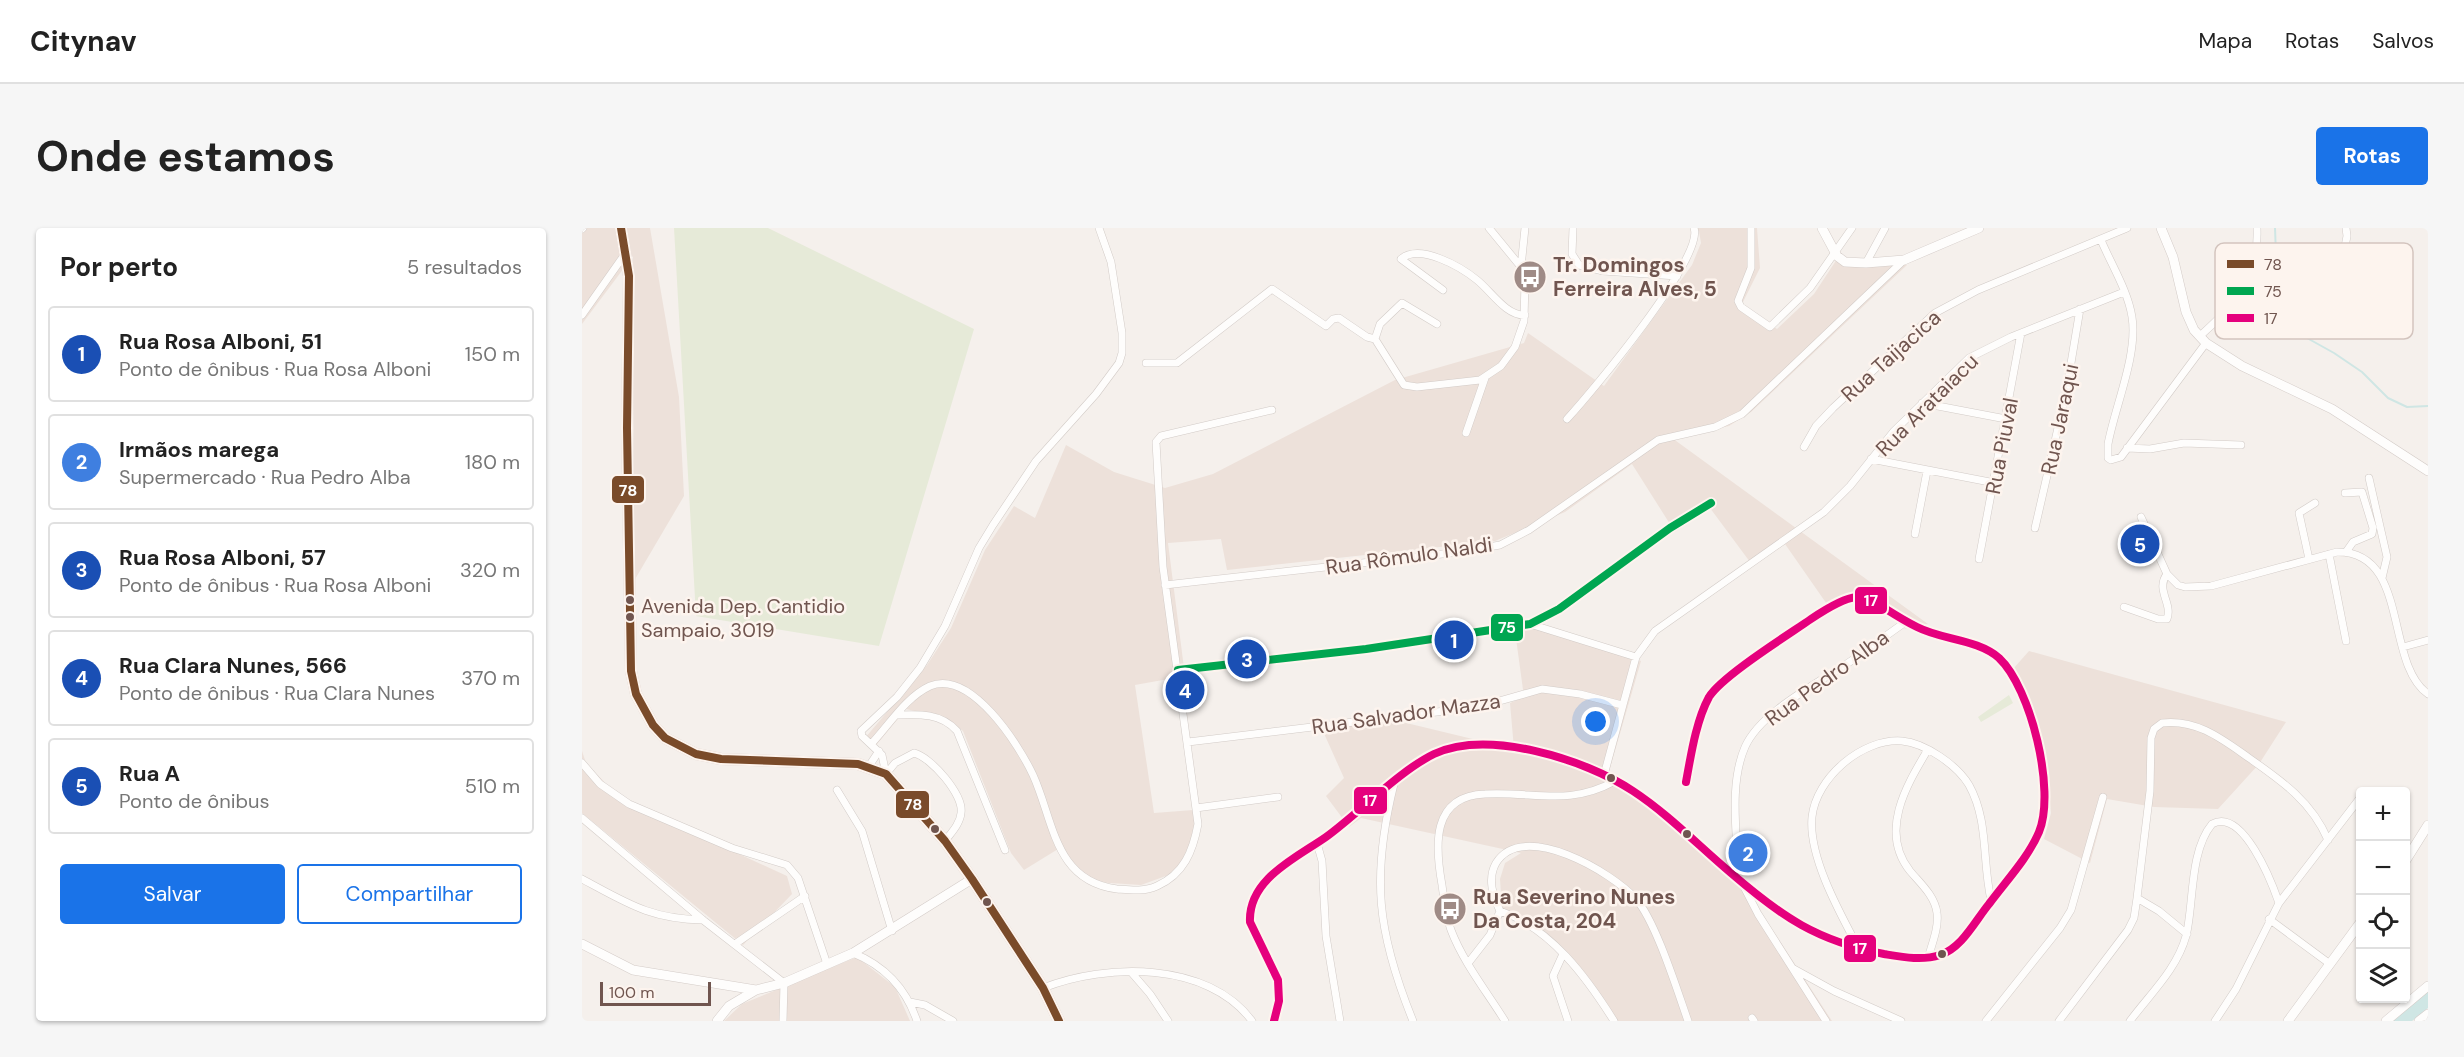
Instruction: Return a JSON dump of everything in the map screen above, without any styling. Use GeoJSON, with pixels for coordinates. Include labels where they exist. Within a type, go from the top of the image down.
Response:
{"type":"FeatureCollection","features":[{"type":"Feature","properties":{"kind":"main road"},"geometry":{"type":"LineString","coordinates":[[621,228],[627,252],[629,276],[627,439],[632,681],[641,705],[666,738],[708,758],[869,766],[886,774],[945,841],[972,879],[1043,987],[1059,1021]]}},
{"type":"Feature","properties":{"kind":"street"},"geometry":{"type":"LineString","coordinates":[[886,774],[879,751],[860,734],[862,728],[897,697],[928,656],[945,626],[979,548],[1036,461],[1096,394],[1119,363],[1122,353],[1122,333],[1111,262],[1099,228]]}},
{"type":"Feature","properties":{"kind":"street"},"geometry":{"type":"LineString","coordinates":[[1489,228],[1521,267]]}},
{"type":"Feature","properties":{"kind":"street"},"geometry":{"type":"LineString","coordinates":[[1466,433],[1485,378],[1510,354],[1521,334],[1527,288],[1521,267],[1526,228]]}},
{"type":"Feature","properties":{"kind":"street"},"geometry":{"type":"LineString","coordinates":[[1573,228],[1572,254],[1580,265],[1603,271],[1677,276]]}},
{"type":"Feature","properties":{"kind":"street"},"geometry":{"type":"LineString","coordinates":[[1567,419],[1631,342],[1677,276],[1691,252],[1696,236],[1694,228]]}},
{"type":"Feature","properties":{"kind":"street"},"geometry":{"type":"LineString","coordinates":[[1751,228],[1751,268],[1738,297],[1741,307],[1770,327],[1810,288],[1852,228]]}},
{"type":"Feature","properties":{"kind":"street"},"geometry":{"type":"LineString","coordinates":[[1822,228],[1834,254],[1845,262],[1866,263],[1904,260],[1979,228]]}},
{"type":"Feature","properties":{"kind":"street"},"geometry":{"type":"LineString","coordinates":[[1866,263],[1885,228]]}},
{"type":"Feature","properties":{"kind":"street","name":"Rua Taijacica"},"geometry":{"type":"LineString","coordinates":[[1804,447],[1816,426],[1833,408],[1935,313],[1978,290],[2127,228]]}},
{"type":"Feature","properties":{"kind":"street"},"geometry":{"type":"LineString","coordinates":[[2161,228],[2173,256],[2186,312],[2203,339],[2241,366],[2332,409],[2428,471]]}},
{"type":"Feature","properties":{"kind":"street"},"geometry":{"type":"LineString","coordinates":[[2346,228],[2348,236],[2346,243]]}},
{"type":"Feature","properties":{"kind":"street"},"geometry":{"type":"LineString","coordinates":[[2101,240],[2124,292],[2132,317],[2132,333],[2106,453],[2111,460],[2121,457],[2215,324]]}},
{"type":"Feature","properties":{"kind":"street"},"geometry":{"type":"LineString","coordinates":[[582,315],[627,252]]}},
{"type":"Feature","properties":{"kind":"street"},"geometry":{"type":"LineString","coordinates":[[1443,290],[1401,259],[1414,254],[1446,261],[1478,280],[1512,312],[1525,315]]}},
{"type":"Feature","properties":{"kind":"street","name":"Rua Rômulo Naldi"},"geometry":{"type":"LineString","coordinates":[[1165,585],[1460,552],[1500,544],[1544,520],[1658,440],[1720,425],[1742,414],[1904,260]]}},
{"type":"Feature","properties":{"kind":"street"},"geometry":{"type":"LineString","coordinates":[[1146,363],[1178,363],[1272,289],[1326,326],[1333,319],[1340,318],[1367,337],[1375,339],[1404,386],[1458,383],[1485,378]]}},
{"type":"Feature","properties":{"kind":"street","name":"Rua Arataiacu"},"geometry":{"type":"LineString","coordinates":[[1604,775],[1636,657],[1655,631],[1816,518],[1842,495],[1894,430],[1969,358],[2021,333],[2124,292]]}},
{"type":"Feature","properties":{"kind":"street"},"geometry":{"type":"LineString","coordinates":[[1375,339],[1380,324],[1402,303],[1437,324]]}},
{"type":"Feature","properties":{"kind":"street","name":"Rua Jaraqui"},"geometry":{"type":"LineString","coordinates":[[2035,528],[2066,393],[2080,309]]}},
{"type":"Feature","properties":{"kind":"street","name":"Rua Piuval"},"geometry":{"type":"LineString","coordinates":[[1979,559],[1995,483],[2021,333]]}},
{"type":"Feature","properties":{"kind":"street"},"geometry":{"type":"LineString","coordinates":[[1922,403],[2006,419]]}},
{"type":"Feature","properties":{"kind":"street"},"geometry":{"type":"LineString","coordinates":[[868,741],[922,690],[937,684],[956,686],[975,696],[1025,761],[1067,861],[1088,879],[1105,886],[1135,891],[1148,889],[1176,873],[1192,849],[1198,824],[1165,585],[1156,447],[1161,436],[1272,410]]}},
{"type":"Feature","properties":{"kind":"street"},"geometry":{"type":"LineString","coordinates":[[2127,448],[2150,448],[2184,443],[2241,445]]}},
{"type":"Feature","properties":{"kind":"street"},"geometry":{"type":"LineString","coordinates":[[1871,459],[1995,483]]}},
{"type":"Feature","properties":{"kind":"street"},"geometry":{"type":"LineString","coordinates":[[1915,534],[1927,471]]}},
{"type":"Feature","properties":{"kind":"street"},"geometry":{"type":"LineString","coordinates":[[2369,477],[2387,557],[2382,578]]}},
{"type":"Feature","properties":{"kind":"street"},"geometry":{"type":"LineString","coordinates":[[2345,493],[2362,492],[2373,528],[2372,534],[2353,542],[2346,552]]}},
{"type":"Feature","properties":{"kind":"street"},"geometry":{"type":"LineString","coordinates":[[1178,670],[1366,649],[1530,624],[1559,609],[1670,528],[1711,503]]}},
{"type":"Feature","properties":{"kind":"street"},"geometry":{"type":"LineString","coordinates":[[2309,560],[2300,513],[2316,503]]}},
{"type":"Feature","properties":{"kind":"street"},"geometry":{"type":"LineString","coordinates":[[2141,517],[2167,574],[2178,585],[2201,588],[2329,554],[2346,552],[2365,559],[2382,578],[2414,681],[2428,694]]}},
{"type":"Feature","properties":{"kind":"street"},"geometry":{"type":"LineString","coordinates":[[2329,554],[2346,641]]}},
{"type":"Feature","properties":{"kind":"street"},"geometry":{"type":"LineString","coordinates":[[2124,607],[2158,619],[2167,619],[2169,613],[2161,589],[2167,574]]}},
{"type":"Feature","properties":{"kind":"street"},"geometry":{"type":"LineString","coordinates":[[1274,1021],[1280,991],[1250,922],[1252,902],[1269,877],[1437,753],[1475,745],[1515,748],[1545,754],[1604,775],[1649,804],[1740,881],[1801,927],[1823,938],[1892,956],[1928,958],[1944,954],[1956,945],[2034,842],[2044,818],[2043,776],[2033,726],[2006,666],[1995,655],[1984,649],[1919,628],[1870,600],[1859,597],[1844,598],[1719,685],[1709,698],[1686,782]]}},
{"type":"Feature","properties":{"kind":"street","name":"Rua Pedro Alba"},"geometry":{"type":"LineString","coordinates":[[1740,881],[1737,790],[1740,766],[1749,739],[1761,725],[1787,704],[1906,621]]}},
{"type":"Feature","properties":{"kind":"street"},"geometry":{"type":"LineString","coordinates":[[1530,624],[1636,657]]}},
{"type":"Feature","properties":{"kind":"street"},"geometry":{"type":"LineString","coordinates":[[2403,647],[2428,640]]}},
{"type":"Feature","properties":{"kind":"street","name":"Rua Salvador Mazza"},"geometry":{"type":"LineString","coordinates":[[1188,742],[1478,707],[1542,689],[1572,692],[1622,705]]}},
{"type":"Feature","properties":{"kind":"street"},"geometry":{"type":"LineString","coordinates":[[897,715],[930,716],[949,722],[957,730],[1005,850]]}},
{"type":"Feature","properties":{"kind":"street"},"geometry":{"type":"LineString","coordinates":[[2059,1021],[2128,930],[2134,918],[2149,800],[2151,738],[2154,729],[2162,723],[2190,724],[2213,732],[2232,745],[2295,791],[2314,813],[2328,840]]}},
{"type":"Feature","properties":{"kind":"street"},"geometry":{"type":"LineString","coordinates":[[1859,949],[1829,888],[1813,839],[1812,816],[1817,799],[1835,770],[1863,752],[1901,741],[1927,751],[1952,766],[1973,793],[1983,821],[1986,872],[1991,900]]}},
{"type":"Feature","properties":{"kind":"street"},"geometry":{"type":"LineString","coordinates":[[869,766],[879,751]]}},
{"type":"Feature","properties":{"kind":"street"},"geometry":{"type":"LineString","coordinates":[[1927,751],[1899,804],[1896,822],[1903,860],[1932,899],[1937,911],[1928,958]]}},
{"type":"Feature","properties":{"kind":"street"},"geometry":{"type":"LineString","coordinates":[[886,774],[895,763],[914,753],[922,756],[943,777],[957,794],[962,811],[956,827],[945,841]]}},
{"type":"Feature","properties":{"kind":"street"},"geometry":{"type":"LineString","coordinates":[[582,763],[600,784],[629,804],[732,848],[787,865],[798,878],[827,964]]}},
{"type":"Feature","properties":{"kind":"street"},"geometry":{"type":"LineString","coordinates":[[1505,1021],[1449,924],[1437,858],[1437,833],[1451,807],[1463,798],[1473,795],[1554,798],[1602,789],[1616,781]]}},
{"type":"Feature","properties":{"kind":"street"},"geometry":{"type":"LineString","coordinates":[[1394,784],[1380,854],[1378,887],[1391,961],[1413,1021]]}},
{"type":"Feature","properties":{"kind":"street"},"geometry":{"type":"LineString","coordinates":[[837,790],[862,831],[892,931]]}},
{"type":"Feature","properties":{"kind":"street"},"geometry":{"type":"LineString","coordinates":[[1196,808],[1278,797]]}},
{"type":"Feature","properties":{"kind":"street"},"geometry":{"type":"LineString","coordinates":[[1986,1021],[2060,928],[2071,910],[2103,797]]}},
{"type":"Feature","properties":{"kind":"street"},"geometry":{"type":"LineString","coordinates":[[2215,1021],[2244,973],[2279,903],[2356,804]]}},
{"type":"Feature","properties":{"kind":"street"},"geometry":{"type":"LineString","coordinates":[[582,818],[703,920],[784,982]]}},
{"type":"Feature","properties":{"kind":"street"},"geometry":{"type":"LineString","coordinates":[[2130,1021],[2178,958],[2187,934],[2194,872],[2206,835],[2217,822],[2229,824],[2257,853],[2270,876],[2279,903]]}},
{"type":"Feature","properties":{"kind":"street"},"geometry":{"type":"LineString","coordinates":[[2410,854],[2428,825]]}},
{"type":"Feature","properties":{"kind":"street"},"geometry":{"type":"LineString","coordinates":[[1317,843],[1322,861],[1326,936],[1340,1021]]}},
{"type":"Feature","properties":{"kind":"street"},"geometry":{"type":"LineString","coordinates":[[1614,1021],[1580,972],[1563,954],[1526,923],[1500,911],[1493,894],[1492,877],[1501,857],[1514,849],[1540,847],[1557,851],[1602,871],[1623,886],[1642,906],[1688,1021]]}},
{"type":"Feature","properties":{"kind":"street"},"geometry":{"type":"LineString","coordinates":[[582,879],[655,915],[703,920]]}},
{"type":"Feature","properties":{"kind":"street"},"geometry":{"type":"LineString","coordinates":[[717,1021],[729,1006],[756,990],[784,982],[853,953],[892,931],[972,879]]}},
{"type":"Feature","properties":{"kind":"street"},"geometry":{"type":"LineString","coordinates":[[1740,881],[1758,914],[1826,1021]]}},
{"type":"Feature","properties":{"kind":"street"},"geometry":{"type":"LineString","coordinates":[[735,944],[805,896]]}},
{"type":"Feature","properties":{"kind":"street"},"geometry":{"type":"LineString","coordinates":[[2137,897],[2159,911],[2187,934]]}},
{"type":"Feature","properties":{"kind":"street"},"geometry":{"type":"LineString","coordinates":[[1469,962],[1490,935],[1500,911]]}},
{"type":"Feature","properties":{"kind":"street"},"geometry":{"type":"LineString","coordinates":[[2269,919],[2330,964]]}},
{"type":"Feature","properties":{"kind":"street"},"geometry":{"type":"LineString","coordinates":[[2288,1021],[2356,930]]}},
{"type":"Feature","properties":{"kind":"street"},"geometry":{"type":"LineString","coordinates":[[582,944],[633,970],[756,990]]}},
{"type":"Feature","properties":{"kind":"street"},"geometry":{"type":"LineString","coordinates":[[853,953],[885,972],[900,987],[910,1002],[917,1021]]}},
{"type":"Feature","properties":{"kind":"street"},"geometry":{"type":"LineString","coordinates":[[1563,954],[1553,976],[1568,1021]]}},
{"type":"Feature","properties":{"kind":"street"},"geometry":{"type":"LineString","coordinates":[[1791,967],[1834,991],[1901,1021]]}},
{"type":"Feature","properties":{"kind":"street"},"geometry":{"type":"LineString","coordinates":[[1043,987],[1100,972],[1158,973],[1208,987],[1234,1001],[1252,1021]]}},
{"type":"Feature","properties":{"kind":"street"},"geometry":{"type":"LineString","coordinates":[[1131,972],[1168,1021]]}},
{"type":"Feature","properties":{"kind":"street"},"geometry":{"type":"LineString","coordinates":[[783,1021],[784,982]]}},
{"type":"Feature","properties":{"kind":"street"},"geometry":{"type":"LineString","coordinates":[[2386,1021],[2428,986]]}},
{"type":"Feature","properties":{"kind":"street"},"geometry":{"type":"LineString","coordinates":[[910,1002],[925,1005],[953,1021]]}},
{"type":"Feature","properties":{"kind":"street"},"geometry":{"type":"LineString","coordinates":[[2419,1021],[2428,1014]]}},
{"type":"Feature","properties":{"kind":"shaded area"},"geometry":{"type":"Polygon","coordinates":[[[582,228],[650,228],[679,397],[684,496],[634,581],[633,256],[582,324],[582,228]]]}},
{"type":"Feature","properties":{"kind":"shaded area"},"geometry":{"type":"Polygon","coordinates":[[[1695,228],[1757,228],[1760,268],[1742,304],[1777,329],[1814,294],[1841,253],[1850,262],[1907,265],[1751,412],[1729,426],[1672,438],[1928,624],[1904,629],[1911,625],[1862,599],[1847,602],[1831,610],[1785,544],[1753,566],[1710,508],[1675,532],[1632,464],[1565,512],[1495,541],[1227,570],[1221,539],[1168,543],[1185,676],[1135,685],[1154,813],[1193,810],[1195,826],[1191,849],[1174,873],[1141,885],[1094,882],[1073,863],[1063,846],[1024,870],[1011,853],[963,731],[948,719],[906,709],[873,749],[865,738],[927,665],[951,628],[985,550],[1014,506],[1035,518],[1066,445],[1114,472],[1165,488],[1213,474],[1395,380],[1524,343],[1528,333],[1604,386],[1692,265],[1701,243],[1699,231],[1695,228]]]}},
{"type":"Feature","properties":{"kind":"shaded area"},"geometry":{"type":"Polygon","coordinates":[[[1543,627],[1641,661],[1608,775],[1748,884],[1759,909],[1832,1021],[1616,1021],[1575,962],[1502,909],[1500,879],[1505,863],[1521,853],[1361,818],[1349,827],[1326,796],[1344,778],[1322,729],[1394,720],[1514,749],[1510,703],[1524,697],[1515,631],[1543,627]]]}},
{"type":"Feature","properties":{"kind":"shaded area"},"geometry":{"type":"Polygon","coordinates":[[[2029,651],[2286,722],[2259,764],[2218,809],[2154,807],[2107,799],[2090,863],[2044,839],[2051,813],[2045,748],[2013,669],[2029,651]]]}},
{"type":"Feature","properties":{"kind":"shaded area"},"geometry":{"type":"Polygon","coordinates":[[[582,751],[586,763],[615,793],[652,814],[787,876],[792,894],[743,945],[582,813],[582,751]]]}},
{"type":"Feature","properties":{"kind":"shaded area"},"geometry":{"type":"Polygon","coordinates":[[[857,957],[895,987],[910,1021],[724,1021],[742,1004],[857,957]]]}},
{"type":"Feature","properties":{"kind":"green space"},"geometry":{"type":"Polygon","coordinates":[[[674,228],[768,228],[974,329],[879,646],[696,616],[674,228]]]}},
{"type":"Feature","properties":{"kind":"green space"},"geometry":{"type":"Polygon","coordinates":[[[2009,695],[2013,703],[1981,722],[1978,717],[2009,695]]]}},
{"type":"Feature","properties":{"kind":"waterway"},"geometry":{"type":"LineString","coordinates":[[2275,228],[2276,243]]}},
{"type":"Feature","properties":{"kind":"waterway"},"geometry":{"type":"LineString","coordinates":[[2309,339],[2362,372],[2388,398],[2407,407],[2428,406]]}},
{"type":"Feature","properties":{"kind":"waterway"},"geometry":{"type":"LineString","coordinates":[[2401,1021],[2428,999]]}},
{"type":"Feature","properties":{"kind":"transit line","name":"78"},"geometry":{"type":"LineString","coordinates":[[621,228],[629,276],[627,428],[631,671],[636,694],[653,725],[665,738],[696,754],[721,759],[858,764],[886,774],[945,841],[972,879],[1043,988],[1059,1021]]}},
{"type":"Feature","properties":{"kind":"transit line","name":"75"},"geometry":{"type":"LineString","coordinates":[[1178,670],[1366,649],[1530,624],[1559,609],[1670,528],[1711,503]]}},
{"type":"Feature","properties":{"kind":"transit line","name":"17"},"geometry":{"type":"LineString","coordinates":[[1274,1021],[1279,1001],[1278,980],[1250,922],[1251,907],[1257,894],[1276,871],[1326,837],[1393,781],[1421,761],[1456,747],[1508,746],[1536,751],[1589,768],[1613,779],[1659,810],[1749,889],[1784,915],[1839,942],[1860,949],[1905,957],[1926,958],[1940,955],[1955,946],[1968,933],[2029,851],[2039,832],[2043,814],[2042,767],[2030,715],[2011,672],[1999,658],[1970,643],[1917,627],[1875,602],[1856,597],[1844,600],[1811,619],[1741,667],[1716,688],[1709,697],[1694,738],[1686,782]]}},
{"type":"Feature","properties":{"kind":"place","name":"Tr. Domingos Ferreira Alves, 5"},"geometry":{"type":"Point","coordinates":[1530,277]}},
{"type":"Feature","properties":{"kind":"place","name":"Rua A"},"geometry":{"type":"Point","coordinates":[2140,544]}},
{"type":"Feature","properties":{"kind":"place","name":"Avenida Dep. Cantidio Sampaio, 3019"},"geometry":{"type":"Point","coordinates":[630,617]}},
{"type":"Feature","properties":{"kind":"place","name":"Rua Rosa Alboni, 51"},"geometry":{"type":"Point","coordinates":[1454,640]}},
{"type":"Feature","properties":{"kind":"place","name":"Rua Rosa Alboni, 57"},"geometry":{"type":"Point","coordinates":[1247,659]}},
{"type":"Feature","properties":{"kind":"place","name":"Rua Clara Nunes, 566"},"geometry":{"type":"Point","coordinates":[1185,690]}},
{"type":"Feature","properties":{"kind":"place","name":"Irmãos marega"},"geometry":{"type":"Point","coordinates":[1748,853]}},
{"type":"Feature","properties":{"kind":"place","name":"Rua Severino Nunes Da Costa, 204"},"geometry":{"type":"Point","coordinates":[1450,909]}}]}
